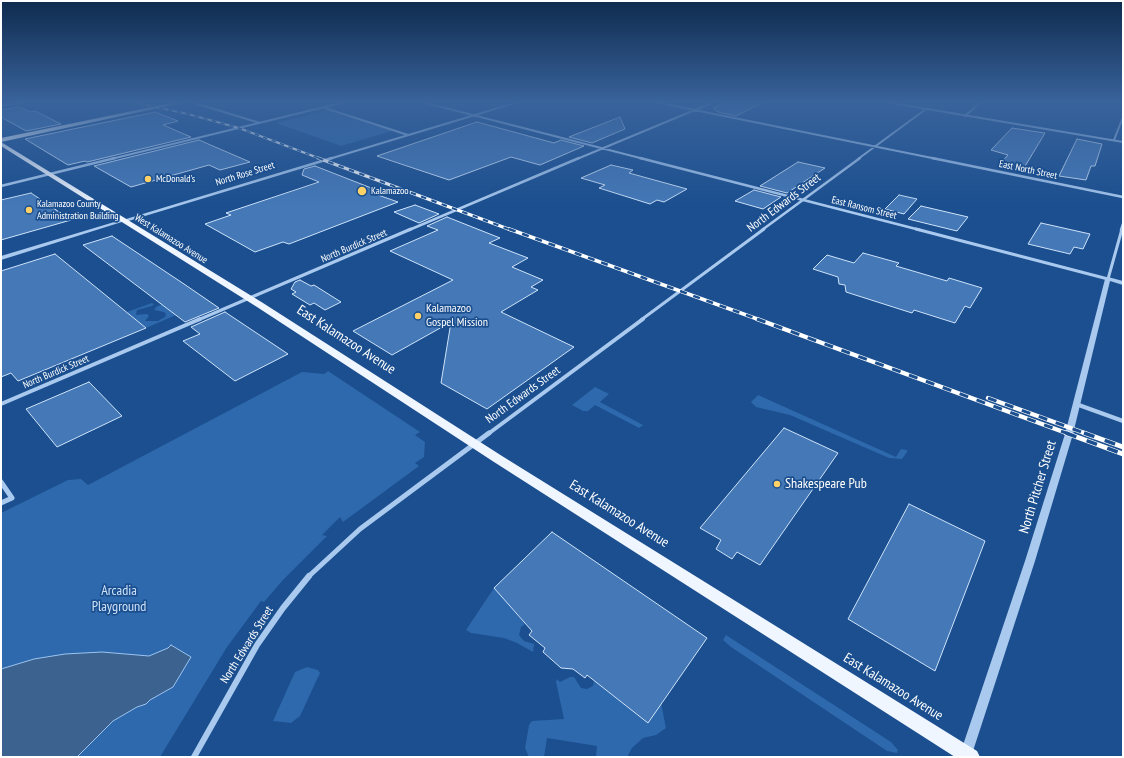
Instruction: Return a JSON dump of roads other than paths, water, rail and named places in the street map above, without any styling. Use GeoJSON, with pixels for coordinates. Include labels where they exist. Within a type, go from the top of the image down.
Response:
{"type":"FeatureCollection","features":[{"type":"Feature","properties":{"kind":"main road"},"geometry":{"type":"LineString","coordinates":[[1,140],[14,137]]}},
{"type":"Feature","properties":{"kind":"main road","name":"West Kalamazoo Avenue"},"geometry":{"type":"LineString","coordinates":[[1,144],[48,175],[250,299]]}},
{"type":"Feature","properties":{"kind":"main road","name":"East Kalamazoo Avenue"},"geometry":{"type":"LineString","coordinates":[[250,299],[475,444],[968,755]]}},
{"type":"Feature","properties":{"kind":"street"},"geometry":{"type":"LineString","coordinates":[[1,186],[201,137]]}},
{"type":"Feature","properties":{"kind":"street","name":"North Rose Street"},"geometry":{"type":"LineString","coordinates":[[1,258],[400,137]]}},
{"type":"Feature","properties":{"kind":"street","name":"East Ransom Street"},"geometry":{"type":"LineString","coordinates":[[556,137],[1123,283]]}},
{"type":"Feature","properties":{"kind":"street","name":"North Burdick Street"},"geometry":{"type":"LineString","coordinates":[[1,404],[629,137]]}},
{"type":"Feature","properties":{"kind":"street","name":"East North Street"},"geometry":{"type":"LineString","coordinates":[[830,137],[1123,197]]}},
{"type":"Feature","properties":{"kind":"street","name":"North Edwards Street"},"geometry":{"type":"LineString","coordinates":[[194,757],[257,645],[282,608],[307,578],[360,529],[889,137]]}},
{"type":"Feature","properties":{"kind":"street"},"geometry":{"type":"LineString","coordinates":[[1098,137],[1123,142]]}},
{"type":"Feature","properties":{"kind":"street","name":"North Pitcher Street"},"geometry":{"type":"LineString","coordinates":[[968,755],[1069,434],[1123,224]]}},
{"type":"Feature","properties":{"kind":"street"},"geometry":{"type":"LineString","coordinates":[[1076,404],[1123,422]]}},
{"type":"Feature","properties":{"kind":"street"},"geometry":{"type":"LineString","coordinates":[[1,482],[12,498],[1,503]]}},
{"type":"Feature","properties":{"kind":"railway"},"geometry":{"type":"LineString","coordinates":[[264,137],[321,159]]}},
{"type":"Feature","properties":{"kind":"railway"},"geometry":{"type":"LineString","coordinates":[[318,158],[511,230]]}},
{"type":"Feature","properties":{"kind":"railway"},"geometry":{"type":"LineString","coordinates":[[509,229],[760,320]]}},
{"type":"Feature","properties":{"kind":"railway"},"geometry":{"type":"LineString","coordinates":[[757,319],[1069,434]]}},
{"type":"Feature","properties":{"kind":"railway"},"geometry":{"type":"LineString","coordinates":[[988,398],[1087,434]]}},
{"type":"Feature","properties":{"kind":"railway"},"geometry":{"type":"LineString","coordinates":[[1066,433],[1123,454]]}},
{"type":"Feature","properties":{"kind":"railway"},"geometry":{"type":"LineString","coordinates":[[1084,433],[1123,447]]}},
{"type":"Feature","properties":{"kind":"place","name":"McDonald's"},"geometry":{"type":"Point","coordinates":[148,179]}},
{"type":"Feature","properties":{"kind":"place","name":"Kalamazoo"},"geometry":{"type":"Point","coordinates":[362,191]}},
{"type":"Feature","properties":{"kind":"place","name":"Kalamazoo County Administration Building"},"geometry":{"type":"Point","coordinates":[29,210]}},
{"type":"Feature","properties":{"kind":"place","name":"Kalamazoo Gospel Mission"},"geometry":{"type":"Point","coordinates":[418,316]}},
{"type":"Feature","properties":{"kind":"place","name":"Shakespeare Pub"},"geometry":{"type":"Point","coordinates":[777,484]}},
{"type":"Feature","properties":{"kind":"park label","name":"Arcadia Playground"},"geometry":{"type":"Point","coordinates":[119,600]}}]}
